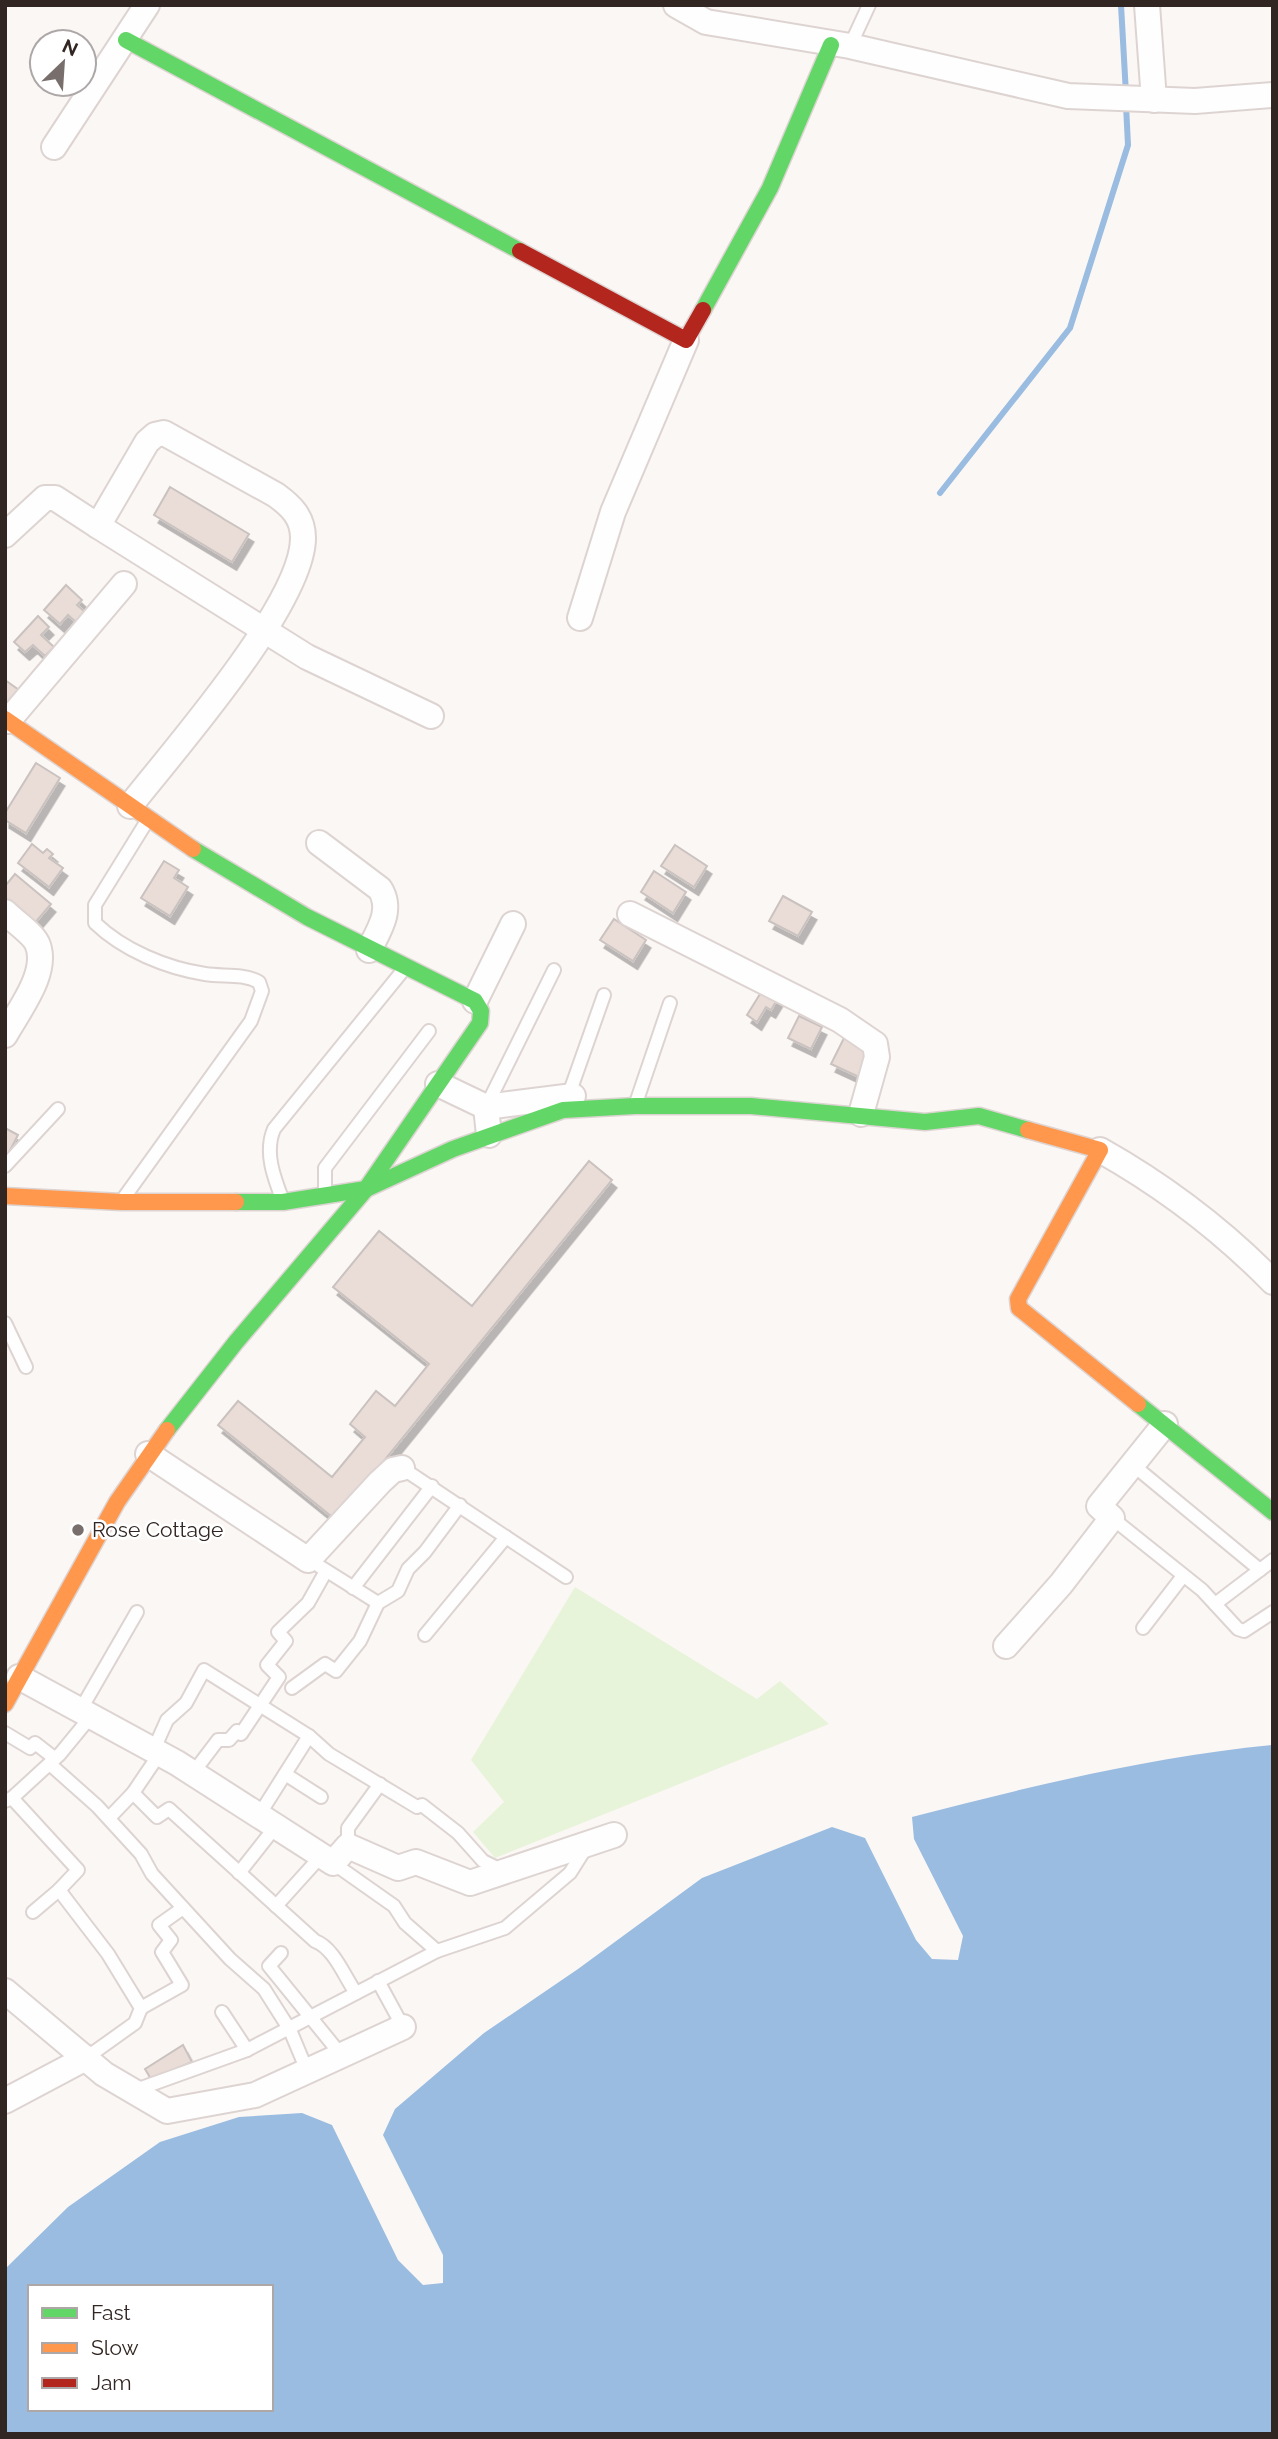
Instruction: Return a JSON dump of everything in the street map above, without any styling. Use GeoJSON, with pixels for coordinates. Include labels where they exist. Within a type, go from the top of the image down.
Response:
{"type":"FeatureCollection","features":[{"type":"Feature","properties":{"kind":"street"},"geometry":{"type":"LineString","coordinates":[[54,147],[147,5]]}},
{"type":"Feature","properties":{"kind":"street"},"geometry":{"type":"LineString","coordinates":[[676,5],[706,22],[840,46],[1068,96],[1195,101],[1273,95]]}},
{"type":"Feature","properties":{"kind":"street"},"geometry":{"type":"LineString","coordinates":[[1147,5],[1149,100]]}},
{"type":"Feature","properties":{"kind":"street"},"geometry":{"type":"LineString","coordinates":[[126,40],[686,340]]}},
{"type":"Feature","properties":{"kind":"street"},"geometry":{"type":"LineString","coordinates":[[580,618],[613,512],[686,340],[770,188],[840,46]]}},
{"type":"Feature","properties":{"kind":"street"},"geometry":{"type":"LineString","coordinates":[[98,526],[147,442],[155,435],[164,433],[289,504],[300,519],[303,538],[298,566],[263,632],[139,812]]}},
{"type":"Feature","properties":{"kind":"street"},"geometry":{"type":"LineString","coordinates":[[5,535],[45,498],[55,498],[263,632],[356,682],[431,716]]}},
{"type":"Feature","properties":{"kind":"street"},"geometry":{"type":"LineString","coordinates":[[5,1704],[12,1674],[148,1454],[236,1342],[366,1189],[480,1023],[481,1011],[475,1001],[407,965],[369,950],[254,888],[6,721],[124,584]]}},
{"type":"Feature","properties":{"kind":"street"},"geometry":{"type":"LineString","coordinates":[[319,843],[380,889],[385,896],[384,919],[369,950]]}},
{"type":"Feature","properties":{"kind":"street"},"geometry":{"type":"LineString","coordinates":[[5,912],[37,943],[39,961],[36,979],[5,1035]]}},
{"type":"Feature","properties":{"kind":"street"},"geometry":{"type":"LineString","coordinates":[[631,914],[840,1020],[875,1044],[877,1057],[861,1114]]}},
{"type":"Feature","properties":{"kind":"street"},"geometry":{"type":"LineString","coordinates":[[475,1001],[513,924]]}},
{"type":"Feature","properties":{"kind":"street"},"geometry":{"type":"LineString","coordinates":[[438,1084],[485,1107],[706,1093]]}},
{"type":"Feature","properties":{"kind":"street"},"geometry":{"type":"LineString","coordinates":[[637,1098],[861,1114],[925,1122],[979,1116],[1100,1150],[1154,1180],[1236,1243],[1273,1282]]}},
{"type":"Feature","properties":{"kind":"street"},"geometry":{"type":"LineString","coordinates":[[5,1196],[121,1202],[283,1202],[366,1189],[565,1104]]}},
{"type":"Feature","properties":{"kind":"street"},"geometry":{"type":"LineString","coordinates":[[485,1107],[489,1135]]}},
{"type":"Feature","properties":{"kind":"street"},"geometry":{"type":"LineString","coordinates":[[1100,1150],[1017,1304],[1023,1312],[1273,1512]]}},
{"type":"Feature","properties":{"kind":"street"},"geometry":{"type":"LineString","coordinates":[[1006,1647],[1061,1584],[1112,1518],[1099,1506],[1166,1424]]}},
{"type":"Feature","properties":{"kind":"street"},"geometry":{"type":"LineString","coordinates":[[148,1454],[317,1565],[380,1482],[393,1471],[402,1468]]}},
{"type":"Feature","properties":{"kind":"street"},"geometry":{"type":"LineString","coordinates":[[12,1674],[157,1751],[267,1820],[334,1855],[398,1868],[416,1862],[470,1883],[614,1835]]}},
{"type":"Feature","properties":{"kind":"street"},"geometry":{"type":"LineString","coordinates":[[5,1991],[130,2092],[167,2111],[255,2095],[403,2027]]}},
{"type":"Feature","properties":{"kind":"street"},"geometry":{"type":"LineString","coordinates":[[5,2101],[86,2058]]}},
{"type":"Feature","properties":{"kind":"lane"},"geometry":{"type":"LineString","coordinates":[[840,46],[869,5]]}},
{"type":"Feature","properties":{"kind":"lane"},"geometry":{"type":"LineString","coordinates":[[121,1202],[251,1021],[262,991],[259,982],[250,977],[204,974],[166,964],[123,944],[95,923],[95,905],[139,812]]}},
{"type":"Feature","properties":{"kind":"lane"},"geometry":{"type":"LineString","coordinates":[[283,1202],[275,1181],[268,1143],[274,1129],[407,965]]}},
{"type":"Feature","properties":{"kind":"lane"},"geometry":{"type":"LineString","coordinates":[[485,1107],[554,970]]}},
{"type":"Feature","properties":{"kind":"lane"},"geometry":{"type":"LineString","coordinates":[[565,1104],[604,995]]}},
{"type":"Feature","properties":{"kind":"lane"},"geometry":{"type":"LineString","coordinates":[[637,1098],[670,1003]]}},
{"type":"Feature","properties":{"kind":"lane"},"geometry":{"type":"LineString","coordinates":[[325,1194],[325,1168],[429,1031]]}},
{"type":"Feature","properties":{"kind":"lane"},"geometry":{"type":"LineString","coordinates":[[5,1166],[58,1109]]}},
{"type":"Feature","properties":{"kind":"lane"},"geometry":{"type":"LineString","coordinates":[[5,1322],[26,1367]]}},
{"type":"Feature","properties":{"kind":"lane"},"geometry":{"type":"LineString","coordinates":[[1133,1465],[1259,1570]]}},
{"type":"Feature","properties":{"kind":"lane"},"geometry":{"type":"LineString","coordinates":[[402,1468],[566,1577]]}},
{"type":"Feature","properties":{"kind":"lane"},"geometry":{"type":"LineString","coordinates":[[353,1588],[432,1486]]}},
{"type":"Feature","properties":{"kind":"lane"},"geometry":{"type":"LineString","coordinates":[[292,1688],[326,1664],[336,1671],[360,1642],[378,1603],[398,1591],[408,1569],[425,1552],[460,1505]]}},
{"type":"Feature","properties":{"kind":"lane"},"geometry":{"type":"LineString","coordinates":[[1112,1518],[1183,1576],[1215,1604],[1232,1624],[1244,1632],[1273,1612]]}},
{"type":"Feature","properties":{"kind":"lane"},"geometry":{"type":"LineString","coordinates":[[425,1635],[506,1537]]}},
{"type":"Feature","properties":{"kind":"lane"},"geometry":{"type":"LineString","coordinates":[[1215,1604],[1273,1560]]}},
{"type":"Feature","properties":{"kind":"lane"},"geometry":{"type":"LineString","coordinates":[[193,1773],[218,1740],[229,1740],[237,1731],[241,1734],[262,1705],[279,1676],[267,1665],[286,1641],[278,1632],[308,1603],[317,1565],[378,1603]]}},
{"type":"Feature","properties":{"kind":"lane"},"geometry":{"type":"LineString","coordinates":[[1143,1628],[1183,1576]]}},
{"type":"Feature","properties":{"kind":"lane"},"geometry":{"type":"LineString","coordinates":[[33,1912],[78,1870],[9,1799],[53,1757],[60,1754],[87,1712],[137,1612]]}},
{"type":"Feature","properties":{"kind":"lane"},"geometry":{"type":"LineString","coordinates":[[108,1818],[133,1793],[157,1751],[167,1720],[186,1703],[204,1670],[309,1736],[329,1754],[417,1807],[422,1805],[458,1833],[483,1861],[505,1872]]}},
{"type":"Feature","properties":{"kind":"lane"},"geometry":{"type":"LineString","coordinates":[[5,1733],[30,1748],[35,1743],[53,1757]]}},
{"type":"Feature","properties":{"kind":"lane"},"geometry":{"type":"LineString","coordinates":[[239,1872],[267,1820],[285,1774],[309,1736]]}},
{"type":"Feature","properties":{"kind":"lane"},"geometry":{"type":"LineString","coordinates":[[53,1757],[52,1766],[108,1818],[141,1854],[152,1874],[183,1908],[230,1959],[264,1989],[290,2030],[303,2061]]}},
{"type":"Feature","properties":{"kind":"lane"},"geometry":{"type":"LineString","coordinates":[[285,1774],[321,1797]]}},
{"type":"Feature","properties":{"kind":"lane"},"geometry":{"type":"LineString","coordinates":[[276,1906],[334,1855],[348,1828],[380,1784]]}},
{"type":"Feature","properties":{"kind":"lane"},"geometry":{"type":"LineString","coordinates":[[133,1793],[157,1817],[169,1809],[315,1941],[322,1944],[336,1959],[338,1969],[356,1993]]}},
{"type":"Feature","properties":{"kind":"lane"},"geometry":{"type":"LineString","coordinates":[[130,2092],[247,2050],[290,2030],[437,1951],[505,1928],[570,1873],[587,1845]]}},
{"type":"Feature","properties":{"kind":"lane"},"geometry":{"type":"LineString","coordinates":[[334,1855],[394,1906],[405,1923],[437,1951]]}},
{"type":"Feature","properties":{"kind":"lane"},"geometry":{"type":"LineString","coordinates":[[59,1890],[108,1954],[141,2008]]}},
{"type":"Feature","properties":{"kind":"lane"},"geometry":{"type":"LineString","coordinates":[[86,2058],[135,2022],[141,2008],[182,1984],[162,1952],[171,1940],[159,1925],[183,1908]]}},
{"type":"Feature","properties":{"kind":"lane"},"geometry":{"type":"LineString","coordinates":[[281,1953],[269,1966],[308,2018],[342,2056]]}},
{"type":"Feature","properties":{"kind":"lane"},"geometry":{"type":"LineString","coordinates":[[378,1981],[403,2027]]}},
{"type":"Feature","properties":{"kind":"lane"},"geometry":{"type":"LineString","coordinates":[[222,2012],[247,2050]]}},
{"type":"Feature","properties":{"kind":"green space"},"geometry":{"type":"Polygon","coordinates":[[[575,1587],[757,1699],[780,1681],[829,1724],[495,1858],[473,1832],[504,1802],[471,1760],[575,1587]]]}},
{"type":"Feature","properties":{"kind":"water"},"geometry":{"type":"Polygon","coordinates":[[[1273,1745],[1273,2434],[5,2434],[5,2269],[68,2207],[160,2142],[239,2117],[302,2113],[332,2125],[398,2260],[423,2285],[443,2283],[443,2255],[383,2135],[395,2109],[484,2033],[578,1969],[702,1878],[832,1827],[865,1838],[916,1940],[932,1959],[958,1960],[963,1936],[914,1839],[912,1817],[1091,1774],[1182,1757],[1273,1745]]]}},
{"type":"Feature","properties":{"kind":"building"},"geometry":{"type":"Polygon","coordinates":[[[170,487],[249,534],[232,562],[154,515],[170,487]]]}},
{"type":"Feature","properties":{"kind":"building"},"geometry":{"type":"Polygon","coordinates":[[[66,585],[82,600],[77,605],[86,613],[77,623],[68,615],[60,624],[44,610],[66,585]]]}},
{"type":"Feature","properties":{"kind":"building"},"geometry":{"type":"Polygon","coordinates":[[[38,616],[49,627],[41,635],[54,647],[45,656],[33,645],[25,652],[14,642],[38,616]]]}},
{"type":"Feature","properties":{"kind":"building"},"geometry":{"type":"Polygon","coordinates":[[[5,680],[19,690],[5,708],[5,680]]]}},
{"type":"Feature","properties":{"kind":"building"},"geometry":{"type":"Polygon","coordinates":[[[36,763],[60,778],[26,833],[5,820],[5,813],[36,763]]]}},
{"type":"Feature","properties":{"kind":"building"},"geometry":{"type":"Polygon","coordinates":[[[32,844],[43,853],[47,849],[53,854],[49,858],[63,868],[49,887],[18,863],[32,844]]]}},
{"type":"Feature","properties":{"kind":"building"},"geometry":{"type":"Polygon","coordinates":[[[675,845],[707,866],[694,887],[661,866],[675,845]]]}},
{"type":"Feature","properties":{"kind":"building"},"geometry":{"type":"Polygon","coordinates":[[[164,861],[179,870],[174,878],[188,887],[170,916],[141,898],[164,861]]]}},
{"type":"Feature","properties":{"kind":"building"},"geometry":{"type":"Polygon","coordinates":[[[654,871],[686,892],[673,913],[641,892],[654,871]]]}},
{"type":"Feature","properties":{"kind":"building"},"geometry":{"type":"Polygon","coordinates":[[[15,874],[51,904],[34,924],[5,900],[5,886],[15,874]]]}},
{"type":"Feature","properties":{"kind":"building"},"geometry":{"type":"Polygon","coordinates":[[[783,896],[812,912],[798,936],[769,921],[783,896]]]}},
{"type":"Feature","properties":{"kind":"building"},"geometry":{"type":"Polygon","coordinates":[[[614,919],[646,940],[633,961],[600,940],[614,919]]]}},
{"type":"Feature","properties":{"kind":"building"},"geometry":{"type":"Polygon","coordinates":[[[765,986],[780,995],[771,1010],[766,1007],[757,1022],[747,1015],[765,986]]]}},
{"type":"Feature","properties":{"kind":"building"},"geometry":{"type":"Polygon","coordinates":[[[799,1016],[822,1027],[811,1049],[788,1038],[799,1016]]]}},
{"type":"Feature","properties":{"kind":"building"},"geometry":{"type":"Polygon","coordinates":[[[846,1034],[873,1047],[859,1077],[831,1064],[846,1034]]]}},
{"type":"Feature","properties":{"kind":"building"},"geometry":{"type":"Polygon","coordinates":[[[5,1128],[18,1135],[7,1156],[5,1155],[5,1128]]]}},
{"type":"Feature","properties":{"kind":"building"},"geometry":{"type":"Polygon","coordinates":[[[589,1161],[612,1180],[336,1520],[218,1425],[238,1401],[332,1477],[365,1437],[350,1424],[376,1391],[395,1406],[429,1364],[333,1287],[379,1231],[472,1306],[589,1161]]]}},
{"type":"Feature","properties":{"kind":"building"},"geometry":{"type":"Polygon","coordinates":[[[183,2045],[192,2062],[151,2079],[145,2069],[183,2045]]]}},
{"type":"Feature","properties":{"kind":"waterway"},"geometry":{"type":"LineString","coordinates":[[1121,5],[1126,94]]}},
{"type":"Feature","properties":{"kind":"waterway"},"geometry":{"type":"LineString","coordinates":[[940,493],[1070,328],[1128,145],[1126,105]]}},
{"type":"Feature","properties":{"kind":"traffic: fast"},"geometry":{"type":"LineString","coordinates":[[126,40],[520,251]]}},
{"type":"Feature","properties":{"kind":"traffic: fast"},"geometry":{"type":"LineString","coordinates":[[703,310],[770,188],[831,45]]}},
{"type":"Feature","properties":{"kind":"traffic: fast"},"geometry":{"type":"LineString","coordinates":[[167,1430],[236,1342],[366,1189],[480,1023],[481,1011],[475,1001],[307,917],[193,849]]}},
{"type":"Feature","properties":{"kind":"traffic: fast"},"geometry":{"type":"LineString","coordinates":[[236,1202],[283,1202],[366,1189],[453,1149],[563,1110],[635,1106],[751,1106],[925,1122],[979,1116],[1028,1130]]}},
{"type":"Feature","properties":{"kind":"traffic: fast"},"geometry":{"type":"LineString","coordinates":[[1138,1404],[1273,1512]]}},
{"type":"Feature","properties":{"kind":"traffic: slow"},"geometry":{"type":"LineString","coordinates":[[5,719],[193,849]]}},
{"type":"Feature","properties":{"kind":"traffic: slow"},"geometry":{"type":"LineString","coordinates":[[1028,1130],[1100,1150],[1018,1299],[1019,1308],[1138,1404]]}},
{"type":"Feature","properties":{"kind":"traffic: slow"},"geometry":{"type":"LineString","coordinates":[[5,1196],[121,1202],[236,1202]]}},
{"type":"Feature","properties":{"kind":"traffic: slow"},"geometry":{"type":"LineString","coordinates":[[5,1704],[117,1502],[167,1430]]}},
{"type":"Feature","properties":{"kind":"traffic: jam"},"geometry":{"type":"LineString","coordinates":[[520,251],[686,340],[703,310]]}},
{"type":"Feature","properties":{"kind":"place","name":"Rose Cottage"},"geometry":{"type":"Point","coordinates":[78,1530]}}]}
